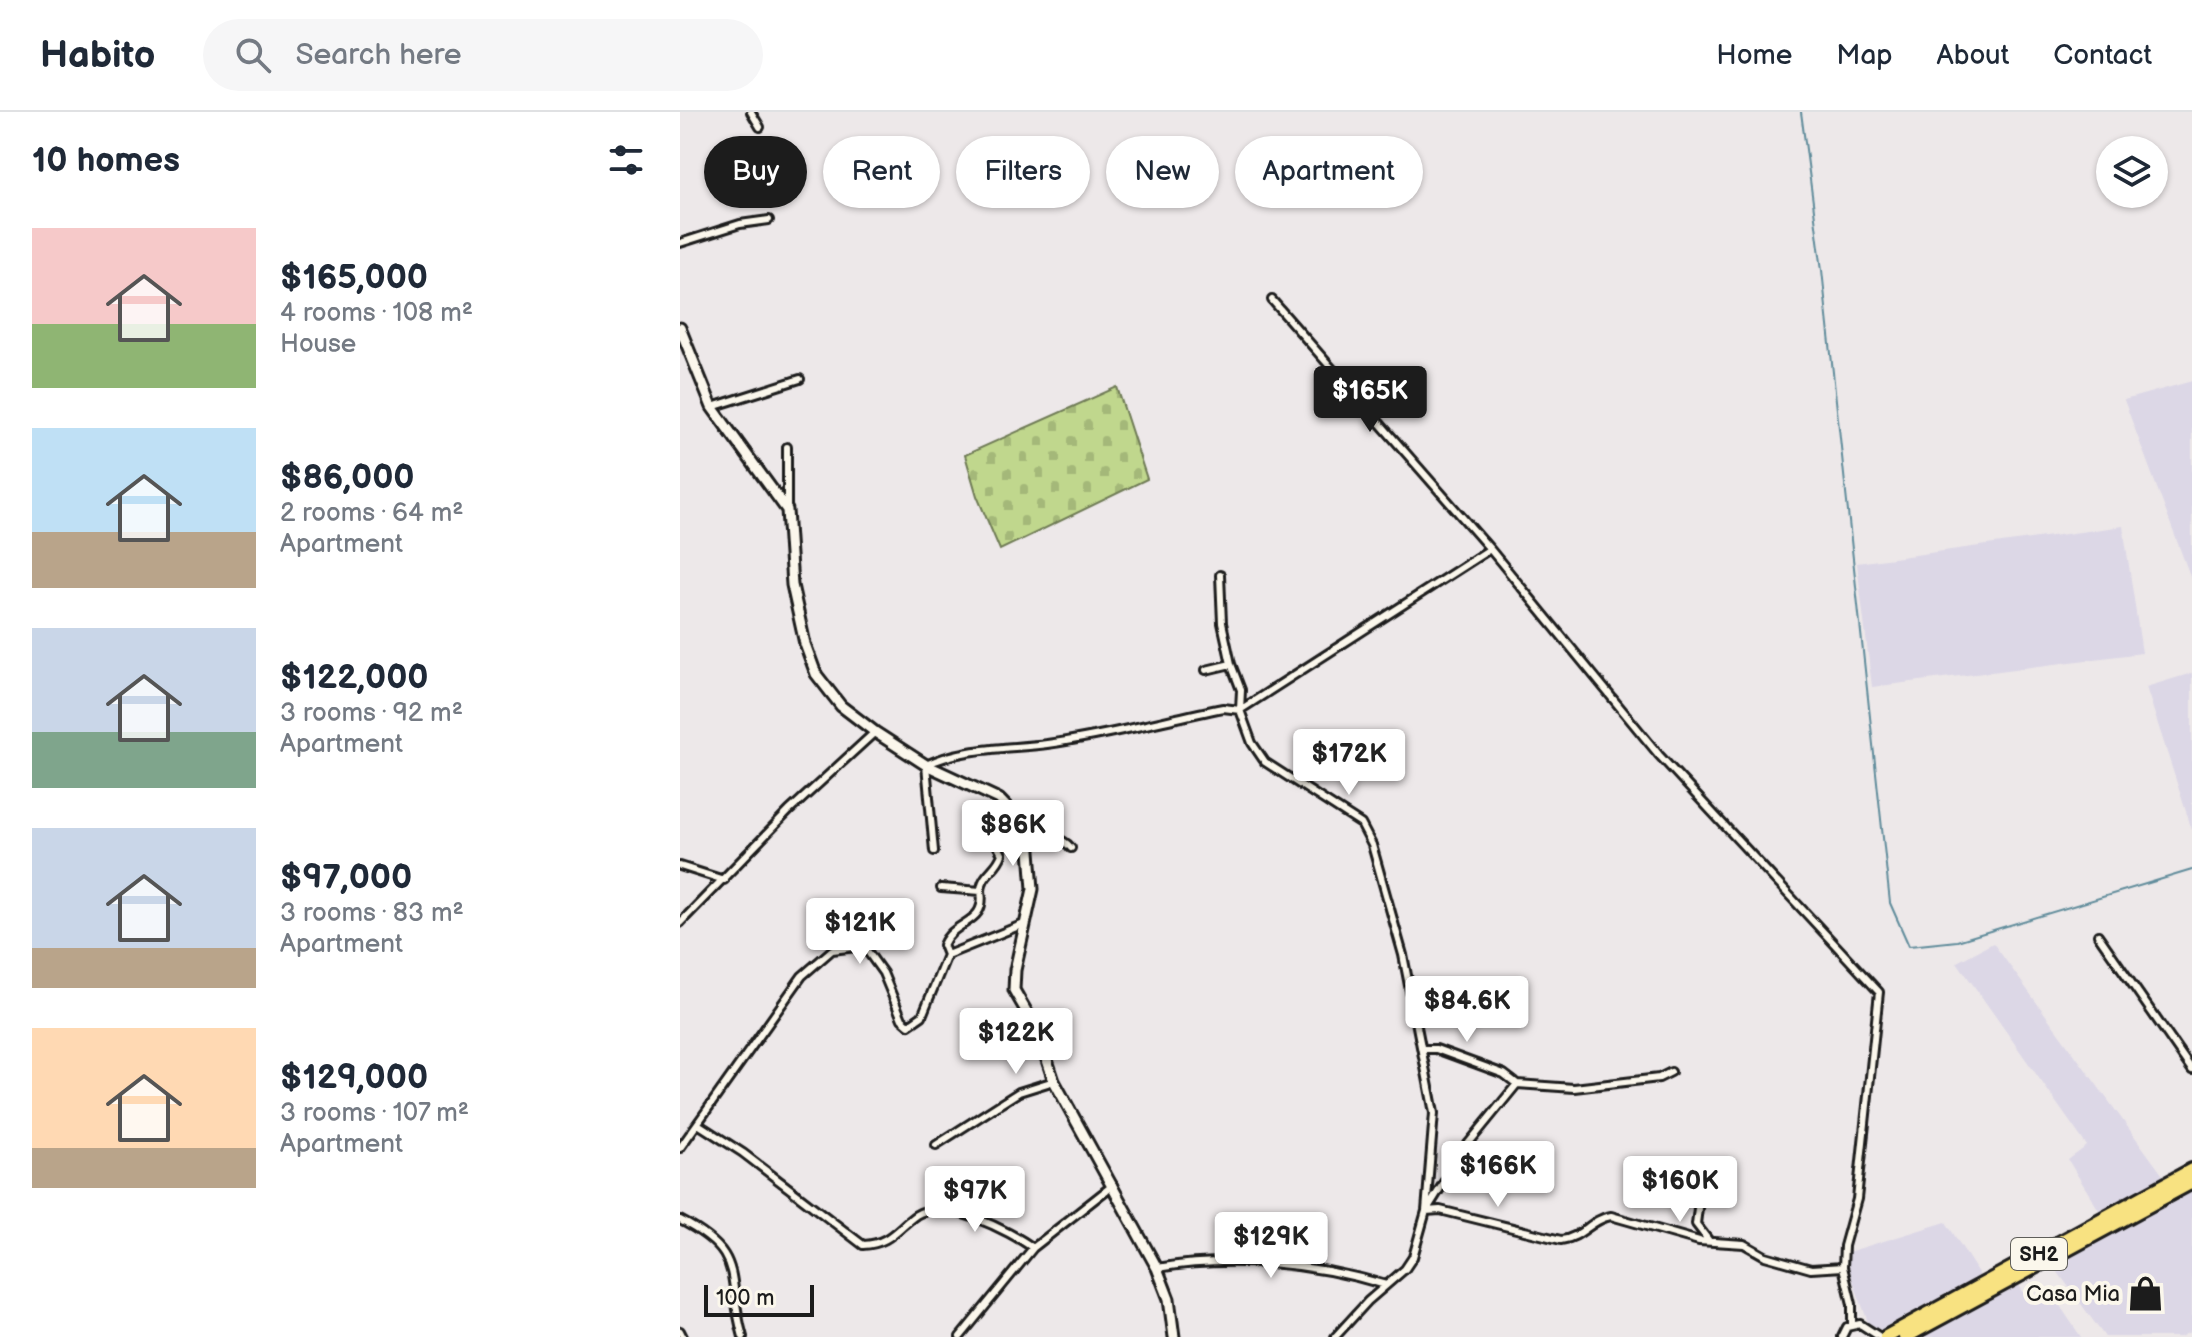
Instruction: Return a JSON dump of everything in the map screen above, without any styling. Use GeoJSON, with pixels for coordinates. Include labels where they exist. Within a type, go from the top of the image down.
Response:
{"type":"FeatureCollection","features":[{"type":"Feature","properties":{"kind":"highway","name":"SH2"},"geometry":{"type":"LineString","coordinates":[[1883,1337],[2192,1170]]}},
{"type":"Feature","properties":{"kind":"highway","name":"SH2"},"geometry":{"type":"LineString","coordinates":[[1905,1337],[2192,1182]]}},
{"type":"Feature","properties":{"kind":"street"},"geometry":{"type":"LineString","coordinates":[[751,112],[760,127]]}},
{"type":"Feature","properties":{"kind":"street"},"geometry":{"type":"LineString","coordinates":[[680,243],[740,224],[769,220]]}},
{"type":"Feature","properties":{"kind":"street"},"geometry":{"type":"LineString","coordinates":[[1272,300],[1490,549],[1659,755],[1879,992],[1857,1199],[1844,1246],[1843,1267],[1848,1280],[1852,1324],[1842,1337]]}},
{"type":"Feature","properties":{"kind":"street"},"geometry":{"type":"LineString","coordinates":[[680,328],[712,407],[787,510]]}},
{"type":"Feature","properties":{"kind":"street"},"geometry":{"type":"LineString","coordinates":[[712,407],[800,379]]}},
{"type":"Feature","properties":{"kind":"street"},"geometry":{"type":"LineString","coordinates":[[787,447],[792,585],[805,644],[816,674],[841,706],[875,732],[926,765],[999,799],[1015,812],[1029,838],[1033,889],[1015,970],[1014,990],[1037,1030],[1054,1081],[1157,1268],[1169,1299],[1174,1337]]}},
{"type":"Feature","properties":{"kind":"street"},"geometry":{"type":"LineString","coordinates":[[926,765],[942,757],[972,751],[1047,744],[1223,708],[1240,710],[1490,549]]}},
{"type":"Feature","properties":{"kind":"street"},"geometry":{"type":"LineString","coordinates":[[1220,575],[1222,623],[1231,664],[1241,690],[1240,710],[1252,743],[1265,762],[1349,815],[1367,833],[1403,955],[1424,1049],[1434,1113],[1426,1211],[1413,1257],[1405,1269],[1335,1337]]}},
{"type":"Feature","properties":{"kind":"street"},"geometry":{"type":"LineString","coordinates":[[1206,670],[1231,664]]}},
{"type":"Feature","properties":{"kind":"street"},"geometry":{"type":"LineString","coordinates":[[680,923],[789,811],[875,732]]}},
{"type":"Feature","properties":{"kind":"street"},"geometry":{"type":"LineString","coordinates":[[926,765],[934,851]]}},
{"type":"Feature","properties":{"kind":"street"},"geometry":{"type":"LineString","coordinates":[[1029,838],[1052,837],[1066,842],[1071,848]]}},
{"type":"Feature","properties":{"kind":"street"},"geometry":{"type":"LineString","coordinates":[[680,1148],[802,976],[832,950],[856,947],[868,952],[883,973],[902,1019],[909,1025],[922,1016],[947,955],[943,945],[947,936],[980,913],[981,891],[986,875],[998,866],[1002,854],[997,845]]}},
{"type":"Feature","properties":{"kind":"street"},"geometry":{"type":"LineString","coordinates":[[680,866],[724,880]]}},
{"type":"Feature","properties":{"kind":"street"},"geometry":{"type":"LineString","coordinates":[[941,888],[981,891]]}},
{"type":"Feature","properties":{"kind":"street"},"geometry":{"type":"LineString","coordinates":[[947,955],[1027,922]]}},
{"type":"Feature","properties":{"kind":"street"},"geometry":{"type":"LineString","coordinates":[[2098,935],[2192,1070]]}},
{"type":"Feature","properties":{"kind":"street"},"geometry":{"type":"LineString","coordinates":[[1424,1049],[1436,1049],[1504,1074],[1517,1084],[1574,1088],[1659,1078],[1671,1072]]}},
{"type":"Feature","properties":{"kind":"street"},"geometry":{"type":"LineString","coordinates":[[936,1145],[1019,1092],[1054,1081]]}},
{"type":"Feature","properties":{"kind":"street"},"geometry":{"type":"LineString","coordinates":[[1426,1211],[1468,1144],[1517,1084]]}},
{"type":"Feature","properties":{"kind":"street"},"geometry":{"type":"LineString","coordinates":[[698,1124],[743,1153],[863,1245],[891,1239],[918,1213],[936,1211],[986,1221],[1007,1230],[1033,1248]]}},
{"type":"Feature","properties":{"kind":"street"},"geometry":{"type":"LineString","coordinates":[[960,1337],[1033,1248],[1113,1185]]}},
{"type":"Feature","properties":{"kind":"street"},"geometry":{"type":"LineString","coordinates":[[1699,1200],[1696,1224],[1709,1241]]}},
{"type":"Feature","properties":{"kind":"street"},"geometry":{"type":"LineString","coordinates":[[1426,1211],[1440,1210],[1561,1240],[1573,1239],[1598,1218],[1611,1216],[1709,1241],[1744,1244],[1765,1256],[1811,1269],[1843,1267]]}},
{"type":"Feature","properties":{"kind":"street"},"geometry":{"type":"LineString","coordinates":[[680,1220],[723,1249],[730,1264],[743,1337]]}},
{"type":"Feature","properties":{"kind":"street"},"geometry":{"type":"LineString","coordinates":[[1157,1268],[1199,1261],[1236,1260],[1350,1274],[1386,1285]]}},
{"type":"Feature","properties":{"kind":"street"},"geometry":{"type":"LineString","coordinates":[[1852,1324],[1869,1327],[1883,1337]]}},
{"type":"Feature","properties":{"kind":"street"},"geometry":{"type":"LineString","coordinates":[[680,1331],[683,1337]]}},
{"type":"Feature","properties":{"kind":"shaded area"},"geometry":{"type":"Polygon","coordinates":[[[2192,381],[2192,581],[2124,400],[2192,381]]]}},
{"type":"Feature","properties":{"kind":"shaded area"},"geometry":{"type":"Polygon","coordinates":[[[2123,526],[2142,653],[1872,687],[1857,563],[2123,526]]]}},
{"type":"Feature","properties":{"kind":"shaded area"},"geometry":{"type":"Polygon","coordinates":[[[2192,673],[2192,830],[2146,687],[2192,673]]]}},
{"type":"Feature","properties":{"kind":"shaded area"},"geometry":{"type":"Polygon","coordinates":[[[1993,943],[2165,1178],[2102,1215],[2068,1160],[2087,1146],[1957,962],[1993,943]]]}},
{"type":"Feature","properties":{"kind":"shaded area"},"geometry":{"type":"Polygon","coordinates":[[[2192,1186],[2192,1331],[2180,1337],[2105,1337],[2052,1264],[2192,1186]]]}},
{"type":"Feature","properties":{"kind":"shaded area"},"geometry":{"type":"Polygon","coordinates":[[[1946,1222],[1980,1276],[1882,1332],[1868,1322],[1848,1267],[1848,1252],[1946,1222]]]}},
{"type":"Feature","properties":{"kind":"shaded area"},"geometry":{"type":"Polygon","coordinates":[[[2017,1282],[2030,1303],[2050,1291],[2081,1337],[1919,1337],[2017,1282]]]}},
{"type":"Feature","properties":{"kind":"green space"},"geometry":{"type":"Polygon","coordinates":[[[1117,387],[1147,479],[1000,550],[977,496],[965,455],[1117,387]]]}},
{"type":"Feature","properties":{"kind":"waterway"},"geometry":{"type":"LineString","coordinates":[[1801,112],[1822,270],[1890,903],[1909,946],[1957,941],[2192,870]]}},
{"type":"Feature","properties":{"kind":"place","name":"Casa Mia"},"geometry":{"type":"Point","coordinates":[2146,1293]}}]}
